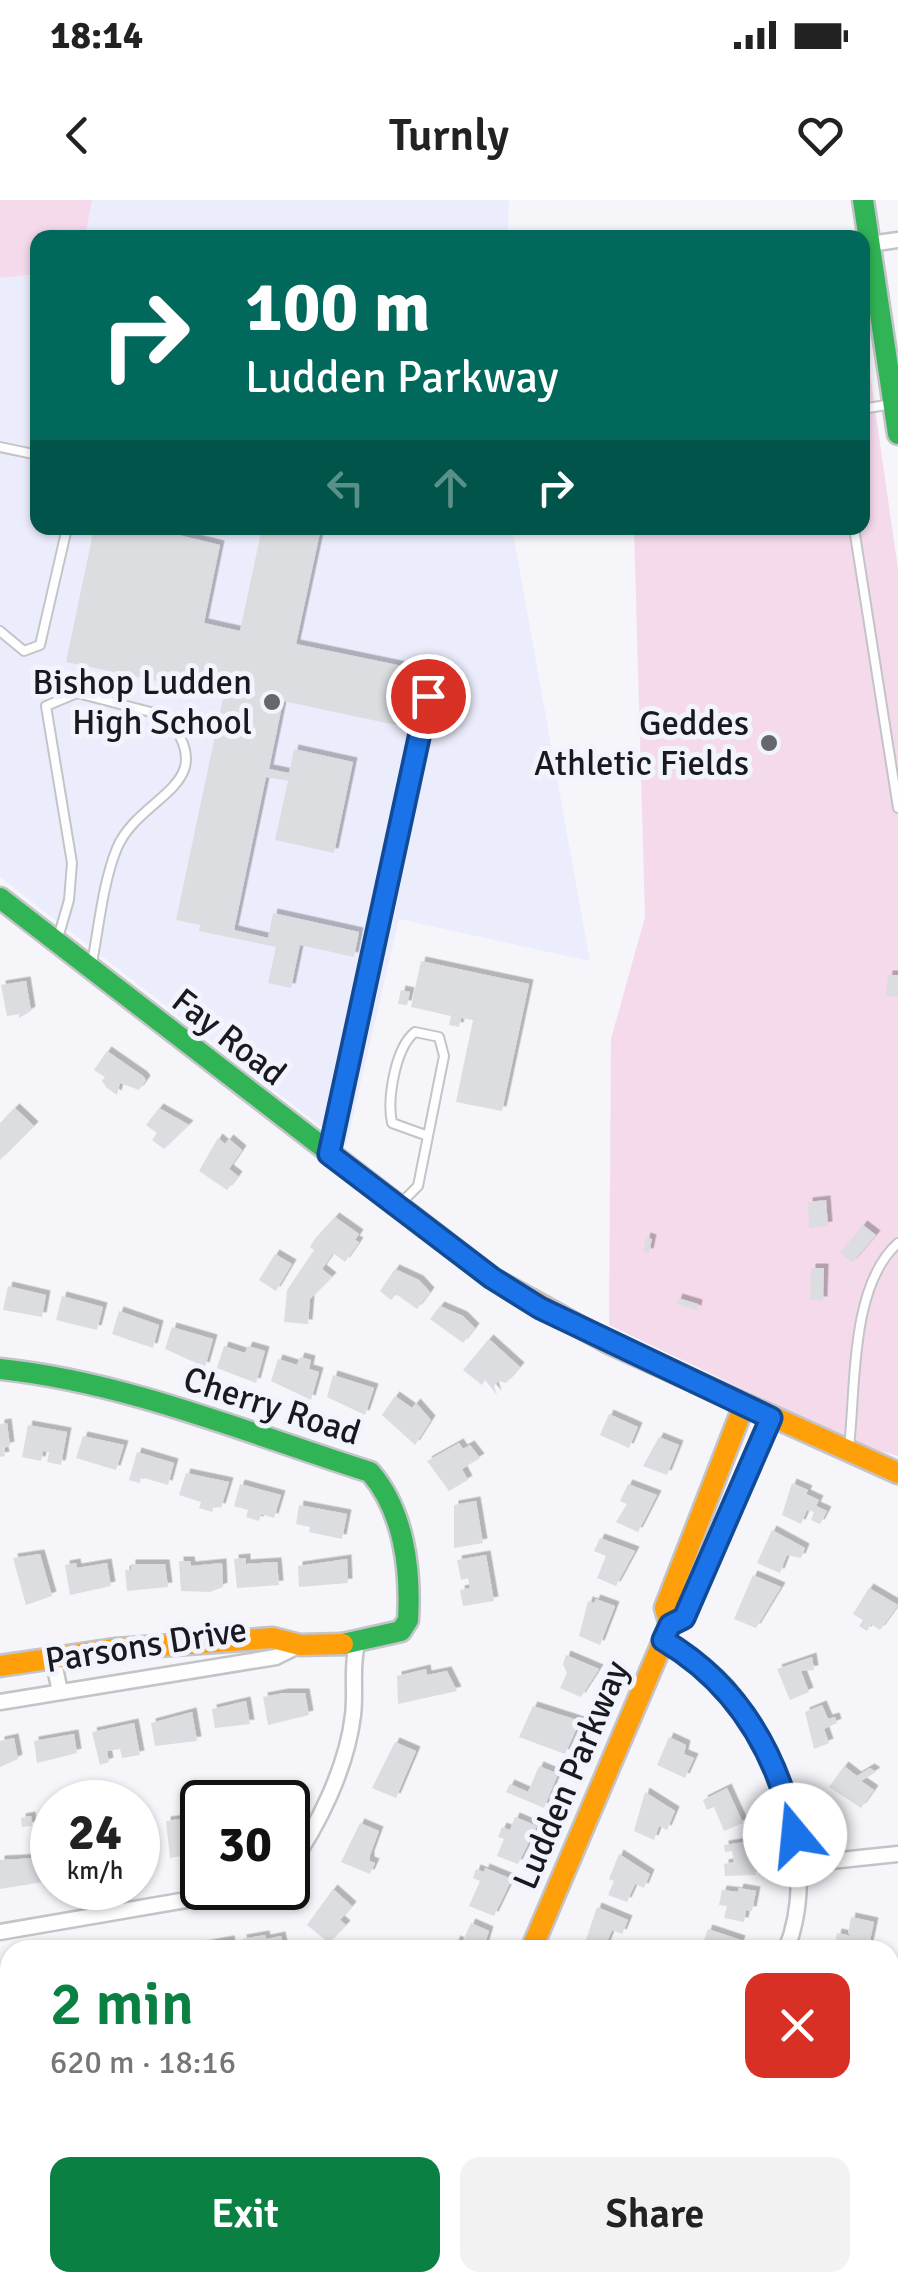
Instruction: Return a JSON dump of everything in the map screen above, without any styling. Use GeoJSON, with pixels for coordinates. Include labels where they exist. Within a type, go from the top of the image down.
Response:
{"type":"FeatureCollection","features":[{"type":"Feature","properties":{"kind":"street"},"geometry":{"type":"LineString","coordinates":[[863,200],[868,230]]}},
{"type":"Feature","properties":{"kind":"street"},"geometry":{"type":"LineString","coordinates":[[898,240],[870,244],[898,434]]}},
{"type":"Feature","properties":{"kind":"street","name":"Fay Road"},"geometry":{"type":"LineString","coordinates":[[0,898],[398,1207],[540,1308],[898,1474]]}},
{"type":"Feature","properties":{"kind":"street","name":"Cherry Road"},"geometry":{"type":"LineString","coordinates":[[0,1369],[50,1374],[116,1392],[370,1472],[390,1495],[398,1514],[408,1620],[401,1631],[357,1644]]}},
{"type":"Feature","properties":{"kind":"street","name":"Ludden Parkway"},"geometry":{"type":"LineString","coordinates":[[535,1940],[666,1632],[665,1608],[744,1405]]}},
{"type":"Feature","properties":{"kind":"street","name":"Ludden Parkway"},"geometry":{"type":"LineString","coordinates":[[666,1632],[684,1618],[771,1418]]}},
{"type":"Feature","properties":{"kind":"street"},"geometry":{"type":"LineString","coordinates":[[666,1632],[726,1687],[754,1730],[788,1806],[802,1864],[788,1940]]}},
{"type":"Feature","properties":{"kind":"street","name":"Parsons Drive"},"geometry":{"type":"LineString","coordinates":[[0,1666],[273,1638],[300,1645],[357,1644]]}},
{"type":"Feature","properties":{"kind":"street"},"geometry":{"type":"LineString","coordinates":[[310,1831],[342,1760],[353,1717],[357,1644]]}},
{"type":"Feature","properties":{"kind":"street","name":"Parsons Drive"},"geometry":{"type":"LineString","coordinates":[[0,1702],[276,1657],[300,1645]]}},
{"type":"Feature","properties":{"kind":"street"},"geometry":{"type":"LineString","coordinates":[[53,1658],[60,1692]]}},
{"type":"Feature","properties":{"kind":"street"},"geometry":{"type":"LineString","coordinates":[[802,1864],[898,1854]]}},
{"type":"Feature","properties":{"kind":"street"},"geometry":{"type":"LineString","coordinates":[[0,1932],[180,1901]]}},
{"type":"Feature","properties":{"kind":"lane"},"geometry":{"type":"LineString","coordinates":[[870,408],[894,404]]}},
{"type":"Feature","properties":{"kind":"lane"},"geometry":{"type":"LineString","coordinates":[[0,447],[30,453]]}},
{"type":"Feature","properties":{"kind":"lane"},"geometry":{"type":"LineString","coordinates":[[0,631],[24,652],[40,646],[66,535]]}},
{"type":"Feature","properties":{"kind":"lane"},"geometry":{"type":"LineString","coordinates":[[855,535],[898,808]]}},
{"type":"Feature","properties":{"kind":"lane"},"geometry":{"type":"LineString","coordinates":[[56,943],[69,900],[72,862],[46,706],[77,693],[166,716],[186,748],[185,769],[178,786],[129,823],[116,851],[90,970]]}},
{"type":"Feature","properties":{"kind":"lane"},"geometry":{"type":"LineString","coordinates":[[329,1154],[428,696]]}},
{"type":"Feature","properties":{"kind":"lane"},"geometry":{"type":"LineString","coordinates":[[398,1207],[418,1186],[428,1136],[444,1046],[439,1037],[414,1032],[402,1046],[390,1111],[392,1124],[428,1136]]}},
{"type":"Feature","properties":{"kind":"lane"},"geometry":{"type":"LineString","coordinates":[[849,1452],[866,1291],[878,1261],[898,1243]]}},
{"type":"Feature","properties":{"kind":"shaded area","name":"Bishop Ludden High School"},"geometry":{"type":"Polygon","coordinates":[[[0,200],[509,200],[508,230],[30,230],[30,535],[513,535],[590,961],[399,919],[346,1146],[0,877],[0,200]]]}},
{"type":"Feature","properties":{"kind":"shaded area"},"geometry":{"type":"Polygon","coordinates":[[[0,200],[92,200],[86,230],[30,230],[30,275],[0,278],[0,200]]]}},
{"type":"Feature","properties":{"kind":"shaded area","name":"Geddes Athletic Fields"},"geometry":{"type":"Polygon","coordinates":[[[870,374],[898,569],[898,1456],[864,1447],[609,1325],[611,1039],[645,917],[634,535],[870,535],[870,374]]]}},
{"type":"Feature","properties":{"kind":"building"},"geometry":{"type":"Polygon","coordinates":[[[93,535],[179,535],[220,545],[204,623],[240,631],[261,535],[319,535],[296,644],[412,668],[400,726],[283,701],[269,769],[289,773],[294,749],[353,762],[334,853],[275,840],[288,781],[266,777],[234,930],[268,938],[273,913],[359,932],[354,957],[300,945],[291,988],[268,983],[276,947],[199,931],[200,925],[176,920],[223,698],[205,694],[207,685],[191,681],[190,688],[66,662],[93,535]]]}},
{"type":"Feature","properties":{"kind":"building"},"geometry":{"type":"Polygon","coordinates":[[[421,961],[529,984],[502,1111],[456,1102],[473,1020],[461,1018],[459,1027],[449,1025],[451,1016],[411,1007],[421,961]]]}},
{"type":"Feature","properties":{"kind":"building"},"geometry":{"type":"Polygon","coordinates":[[[888,975],[898,975],[898,997],[886,996],[888,975]]]}},
{"type":"Feature","properties":{"kind":"building"},"geometry":{"type":"Polygon","coordinates":[[[26,981],[31,1011],[19,1018],[19,1014],[7,1016],[1,985],[26,981]]]}},
{"type":"Feature","properties":{"kind":"building"},"geometry":{"type":"Polygon","coordinates":[[[401,990],[410,992],[407,1005],[398,1004],[401,990]]]}},
{"type":"Feature","properties":{"kind":"building"},"geometry":{"type":"Polygon","coordinates":[[[107,1051],[143,1076],[146,1080],[139,1090],[120,1083],[117,1095],[107,1088],[102,1081],[105,1077],[94,1070],[107,1051]]]}},
{"type":"Feature","properties":{"kind":"building"},"geometry":{"type":"Polygon","coordinates":[[[15,1108],[34,1126],[0,1160],[0,1123],[15,1108]]]}},
{"type":"Feature","properties":{"kind":"building"},"geometry":{"type":"Polygon","coordinates":[[[159,1108],[189,1125],[164,1149],[152,1140],[157,1133],[146,1125],[159,1108]]]}},
{"type":"Feature","properties":{"kind":"building"},"geometry":{"type":"Polygon","coordinates":[[[218,1138],[225,1144],[229,1139],[242,1150],[229,1169],[238,1176],[227,1190],[199,1171],[218,1138]]]}},
{"type":"Feature","properties":{"kind":"building"},"geometry":{"type":"Polygon","coordinates":[[[826,1200],[828,1226],[809,1228],[808,1202],[826,1200]]]}},
{"type":"Feature","properties":{"kind":"building"},"geometry":{"type":"Polygon","coordinates":[[[335,1217],[359,1234],[355,1240],[359,1242],[345,1262],[333,1253],[322,1269],[332,1277],[310,1299],[308,1324],[284,1322],[287,1290],[314,1250],[310,1247],[314,1240],[335,1217]]]}},
{"type":"Feature","properties":{"kind":"building"},"geometry":{"type":"Polygon","coordinates":[[[863,1225],[876,1235],[852,1263],[840,1253],[863,1225]]]}},
{"type":"Feature","properties":{"kind":"building"},"geometry":{"type":"Polygon","coordinates":[[[646,1237],[652,1239],[649,1253],[643,1252],[646,1237]]]}},
{"type":"Feature","properties":{"kind":"building"},"geometry":{"type":"Polygon","coordinates":[[[275,1254],[292,1264],[276,1291],[259,1280],[275,1254]]]}},
{"type":"Feature","properties":{"kind":"building"},"geometry":{"type":"Polygon","coordinates":[[[811,1268],[824,1268],[823,1301],[810,1300],[811,1268]]]}},
{"type":"Feature","properties":{"kind":"building"},"geometry":{"type":"Polygon","coordinates":[[[395,1269],[419,1280],[430,1292],[417,1309],[396,1294],[391,1300],[380,1291],[395,1269]]]}},
{"type":"Feature","properties":{"kind":"building"},"geometry":{"type":"Polygon","coordinates":[[[8,1286],[46,1295],[42,1317],[3,1310],[8,1286]]]}},
{"type":"Feature","properties":{"kind":"building"},"geometry":{"type":"Polygon","coordinates":[[[62,1296],[103,1307],[97,1330],[56,1320],[62,1296]]]}},
{"type":"Feature","properties":{"kind":"building"},"geometry":{"type":"Polygon","coordinates":[[[678,1298],[698,1304],[697,1310],[676,1304],[678,1298]]]}},
{"type":"Feature","properties":{"kind":"building"},"geometry":{"type":"Polygon","coordinates":[[[440,1306],[463,1316],[475,1328],[463,1343],[430,1319],[440,1306]]]}},
{"type":"Feature","properties":{"kind":"building"},"geometry":{"type":"Polygon","coordinates":[[[119,1311],[159,1325],[153,1348],[112,1334],[119,1311]]]}},
{"type":"Feature","properties":{"kind":"building"},"geometry":{"type":"Polygon","coordinates":[[[172,1327],[213,1339],[205,1367],[165,1349],[172,1327]]]}},
{"type":"Feature","properties":{"kind":"building"},"geometry":{"type":"Polygon","coordinates":[[[489,1339],[520,1367],[506,1383],[498,1381],[494,1386],[497,1395],[485,1380],[482,1385],[463,1370],[489,1339]]]}},
{"type":"Feature","properties":{"kind":"building"},"geometry":{"type":"Polygon","coordinates":[[[224,1346],[245,1353],[248,1346],[265,1351],[256,1383],[217,1368],[224,1346]]]}},
{"type":"Feature","properties":{"kind":"building"},"geometry":{"type":"Polygon","coordinates":[[[300,1357],[311,1360],[309,1369],[319,1372],[311,1400],[271,1381],[278,1359],[297,1365],[300,1357]]]}},
{"type":"Feature","properties":{"kind":"building"},"geometry":{"type":"Polygon","coordinates":[[[333,1375],[374,1388],[365,1415],[327,1397],[333,1375]]]}},
{"type":"Feature","properties":{"kind":"building"},"geometry":{"type":"Polygon","coordinates":[[[395,1396],[412,1408],[416,1403],[431,1420],[415,1445],[382,1415],[395,1396]]]}},
{"type":"Feature","properties":{"kind":"building"},"geometry":{"type":"Polygon","coordinates":[[[609,1414],[638,1427],[629,1448],[600,1435],[609,1414]]]}},
{"type":"Feature","properties":{"kind":"building"},"geometry":{"type":"Polygon","coordinates":[[[7,1423],[10,1446],[3,1448],[5,1456],[0,1457],[0,1424],[7,1423]]]}},
{"type":"Feature","properties":{"kind":"building"},"geometry":{"type":"Polygon","coordinates":[[[28,1425],[67,1432],[61,1465],[47,1462],[49,1452],[43,1451],[41,1461],[22,1457],[28,1425]]]}},
{"type":"Feature","properties":{"kind":"building"},"geometry":{"type":"Polygon","coordinates":[[[83,1436],[124,1445],[116,1470],[76,1458],[83,1436]]]}},
{"type":"Feature","properties":{"kind":"building"},"geometry":{"type":"Polygon","coordinates":[[[659,1437],[679,1445],[667,1475],[643,1466],[659,1437]]]}},
{"type":"Feature","properties":{"kind":"building"},"geometry":{"type":"Polygon","coordinates":[[[459,1443],[463,1449],[470,1445],[480,1458],[462,1469],[468,1480],[449,1491],[427,1461],[459,1443]]]}},
{"type":"Feature","properties":{"kind":"building"},"geometry":{"type":"Polygon","coordinates":[[[137,1452],[174,1463],[168,1485],[141,1477],[140,1483],[129,1480],[137,1452]]]}},
{"type":"Feature","properties":{"kind":"building"},"geometry":{"type":"Polygon","coordinates":[[[186,1473],[229,1482],[221,1508],[214,1506],[212,1512],[199,1508],[201,1502],[179,1495],[186,1473]]]}},
{"type":"Feature","properties":{"kind":"building"},"geometry":{"type":"Polygon","coordinates":[[[792,1483],[808,1490],[806,1494],[819,1500],[816,1506],[827,1511],[820,1524],[811,1520],[814,1512],[807,1510],[801,1524],[782,1515],[792,1483]]]}},
{"type":"Feature","properties":{"kind":"building"},"geometry":{"type":"Polygon","coordinates":[[[240,1484],[281,1495],[274,1518],[261,1514],[259,1521],[246,1517],[248,1510],[234,1506],[240,1484]]]}},
{"type":"Feature","properties":{"kind":"building"},"geometry":{"type":"Polygon","coordinates":[[[628,1484],[657,1495],[638,1532],[616,1522],[627,1504],[620,1501],[628,1484]]]}},
{"type":"Feature","properties":{"kind":"building"},"geometry":{"type":"Polygon","coordinates":[[[476,1501],[483,1543],[454,1548],[454,1505],[476,1501]]]}},
{"type":"Feature","properties":{"kind":"building"},"geometry":{"type":"Polygon","coordinates":[[[299,1505],[347,1514],[342,1539],[309,1532],[310,1527],[296,1524],[299,1505]]]}},
{"type":"Feature","properties":{"kind":"building"},"geometry":{"type":"Polygon","coordinates":[[[772,1530],[805,1548],[801,1558],[787,1555],[780,1573],[757,1563],[772,1530]]]}},
{"type":"Feature","properties":{"kind":"building"},"geometry":{"type":"Polygon","coordinates":[[[600,1538],[635,1551],[616,1586],[597,1578],[606,1556],[594,1551],[600,1538]]]}},
{"type":"Feature","properties":{"kind":"building"},"geometry":{"type":"Polygon","coordinates":[[[40,1554],[52,1596],[26,1605],[13,1558],[40,1554]]]}},
{"type":"Feature","properties":{"kind":"building"},"geometry":{"type":"Polygon","coordinates":[[[486,1555],[494,1601],[463,1606],[460,1590],[470,1588],[468,1578],[461,1580],[457,1560],[486,1555]]]}},
{"type":"Feature","properties":{"kind":"building"},"geometry":{"type":"Polygon","coordinates":[[[246,1558],[246,1564],[277,1562],[279,1585],[237,1588],[234,1559],[246,1558]]]}},
{"type":"Feature","properties":{"kind":"building"},"geometry":{"type":"Polygon","coordinates":[[[347,1559],[348,1583],[299,1587],[298,1566],[347,1559]]]}},
{"type":"Feature","properties":{"kind":"building"},"geometry":{"type":"Polygon","coordinates":[[[179,1561],[190,1561],[191,1566],[222,1563],[223,1587],[210,1592],[181,1591],[179,1561]]]}},
{"type":"Feature","properties":{"kind":"building"},"geometry":{"type":"Polygon","coordinates":[[[76,1563],[77,1568],[107,1563],[111,1586],[70,1595],[65,1565],[76,1563]]]}},
{"type":"Feature","properties":{"kind":"building"},"geometry":{"type":"Polygon","coordinates":[[[131,1564],[165,1564],[168,1587],[127,1591],[125,1570],[131,1570],[131,1564]]]}},
{"type":"Feature","properties":{"kind":"building"},"geometry":{"type":"Polygon","coordinates":[[[753,1575],[781,1587],[756,1628],[734,1619],[753,1575]]]}},
{"type":"Feature","properties":{"kind":"building"},"geometry":{"type":"Polygon","coordinates":[[[869,1588],[898,1605],[880,1630],[871,1624],[867,1631],[859,1626],[863,1620],[853,1614],[869,1588]]]}},
{"type":"Feature","properties":{"kind":"building"},"geometry":{"type":"Polygon","coordinates":[[[596,1599],[615,1606],[600,1645],[579,1636],[588,1601],[594,1603],[596,1599]]]}},
{"type":"Feature","properties":{"kind":"building"},"geometry":{"type":"Polygon","coordinates":[[[566,1655],[599,1669],[581,1697],[560,1688],[567,1673],[563,1664],[566,1655]]]}},
{"type":"Feature","properties":{"kind":"building"},"geometry":{"type":"Polygon","coordinates":[[[812,1657],[814,1670],[801,1671],[809,1692],[790,1700],[777,1669],[812,1657]]]}},
{"type":"Feature","properties":{"kind":"building"},"geometry":{"type":"Polygon","coordinates":[[[426,1669],[427,1675],[447,1671],[457,1691],[398,1704],[397,1676],[426,1669]]]}},
{"type":"Feature","properties":{"kind":"building"},"geometry":{"type":"Polygon","coordinates":[[[305,1693],[309,1715],[268,1725],[263,1697],[305,1693]]]}},
{"type":"Feature","properties":{"kind":"building"},"geometry":{"type":"Polygon","coordinates":[[[246,1701],[250,1724],[215,1728],[212,1709],[246,1701]]]}},
{"type":"Feature","properties":{"kind":"building"},"geometry":{"type":"Polygon","coordinates":[[[822,1705],[828,1719],[835,1717],[837,1723],[824,1729],[829,1743],[814,1749],[805,1712],[822,1705]]]}},
{"type":"Feature","properties":{"kind":"building"},"geometry":{"type":"Polygon","coordinates":[[[533,1706],[580,1721],[565,1754],[519,1737],[533,1706]]]}},
{"type":"Feature","properties":{"kind":"building"},"geometry":{"type":"Polygon","coordinates":[[[192,1712],[197,1741],[155,1746],[151,1723],[192,1712]]]}},
{"type":"Feature","properties":{"kind":"building"},"geometry":{"type":"Polygon","coordinates":[[[134,1723],[140,1755],[122,1758],[120,1749],[107,1751],[109,1762],[100,1765],[92,1732],[134,1723]]]}},
{"type":"Feature","properties":{"kind":"building"},"geometry":{"type":"Polygon","coordinates":[[[74,1734],[77,1753],[37,1763],[34,1741],[74,1734]]]}},
{"type":"Feature","properties":{"kind":"building"},"geometry":{"type":"Polygon","coordinates":[[[669,1737],[686,1745],[684,1754],[694,1758],[685,1778],[657,1765],[669,1737]]]}},
{"type":"Feature","properties":{"kind":"building"},"geometry":{"type":"Polygon","coordinates":[[[14,1738],[18,1759],[0,1767],[0,1741],[14,1738]]]}},
{"type":"Feature","properties":{"kind":"building"},"geometry":{"type":"Polygon","coordinates":[[[395,1742],[416,1751],[396,1798],[372,1788],[395,1742]]]}},
{"type":"Feature","properties":{"kind":"building"},"geometry":{"type":"Polygon","coordinates":[[[539,1766],[558,1774],[544,1808],[506,1792],[510,1784],[528,1792],[539,1766]]]}},
{"type":"Feature","properties":{"kind":"building"},"geometry":{"type":"Polygon","coordinates":[[[844,1766],[857,1776],[870,1768],[876,1772],[861,1781],[874,1790],[861,1808],[829,1787],[844,1766]]]}},
{"type":"Feature","properties":{"kind":"building"},"geometry":{"type":"Polygon","coordinates":[[[727,1788],[743,1823],[724,1831],[714,1807],[707,1810],[703,1800],[727,1788]]]}},
{"type":"Feature","properties":{"kind":"building"},"geometry":{"type":"Polygon","coordinates":[[[645,1792],[675,1811],[667,1830],[659,1826],[654,1840],[634,1831],[645,1792]]]}},
{"type":"Feature","properties":{"kind":"building"},"geometry":{"type":"Polygon","coordinates":[[[30,1816],[30,1826],[22,1827],[21,1818],[30,1816]]]}},
{"type":"Feature","properties":{"kind":"building"},"geometry":{"type":"Polygon","coordinates":[[[515,1817],[537,1826],[518,1864],[497,1856],[504,1839],[498,1837],[502,1827],[510,1830],[515,1817]]]}},
{"type":"Feature","properties":{"kind":"building"},"geometry":{"type":"Polygon","coordinates":[[[180,1819],[180,1856],[170,1858],[166,1821],[180,1819]]]}},
{"type":"Feature","properties":{"kind":"building"},"geometry":{"type":"Polygon","coordinates":[[[360,1823],[379,1831],[370,1855],[370,1861],[375,1863],[370,1874],[341,1862],[360,1823]]]}},
{"type":"Feature","properties":{"kind":"building"},"geometry":{"type":"Polygon","coordinates":[[[751,1841],[756,1875],[725,1876],[724,1864],[734,1862],[732,1851],[725,1852],[724,1845],[751,1841]]]}},
{"type":"Feature","properties":{"kind":"building"},"geometry":{"type":"Polygon","coordinates":[[[619,1854],[650,1874],[644,1888],[635,1884],[627,1902],[608,1895],[614,1881],[609,1879],[619,1854]]]}},
{"type":"Feature","properties":{"kind":"building"},"geometry":{"type":"Polygon","coordinates":[[[30,1858],[30,1884],[0,1889],[0,1860],[30,1858]]]}},
{"type":"Feature","properties":{"kind":"building"},"geometry":{"type":"Polygon","coordinates":[[[485,1868],[512,1879],[494,1916],[469,1906],[480,1881],[473,1878],[476,1869],[484,1872],[485,1868]]]}},
{"type":"Feature","properties":{"kind":"building"},"geometry":{"type":"Polygon","coordinates":[[[739,1888],[756,1891],[752,1911],[746,1910],[744,1922],[724,1918],[727,1906],[719,1905],[722,1890],[738,1892],[739,1888]]]}},
{"type":"Feature","properties":{"kind":"building"},"geometry":{"type":"Polygon","coordinates":[[[333,1889],[352,1906],[340,1920],[346,1925],[332,1940],[325,1940],[307,1925],[333,1889]]]}},
{"type":"Feature","properties":{"kind":"building"},"geometry":{"type":"Polygon","coordinates":[[[597,1907],[628,1920],[622,1934],[612,1930],[608,1940],[586,1940],[597,1907]]]}},
{"type":"Feature","properties":{"kind":"building"},"geometry":{"type":"Polygon","coordinates":[[[851,1917],[874,1922],[870,1940],[836,1940],[837,1933],[852,1936],[848,1933],[851,1917]]]}},
{"type":"Feature","properties":{"kind":"building"},"geometry":{"type":"Polygon","coordinates":[[[471,1923],[489,1931],[486,1940],[463,1940],[471,1923]]]}},
{"type":"Feature","properties":{"kind":"building"},"geometry":{"type":"Polygon","coordinates":[[[708,1929],[741,1940],[704,1940],[708,1929]]]}},
{"type":"Feature","properties":{"kind":"building"},"geometry":{"type":"Polygon","coordinates":[[[265,1935],[266,1939],[281,1936],[282,1940],[242,1940],[265,1935]]]}},
{"type":"Feature","properties":{"kind":"traffic: fast"},"geometry":{"type":"LineString","coordinates":[[863,200],[867,230]]}},
{"type":"Feature","properties":{"kind":"traffic: fast"},"geometry":{"type":"LineString","coordinates":[[870,247],[898,434]]}},
{"type":"Feature","properties":{"kind":"traffic: fast"},"geometry":{"type":"LineString","coordinates":[[0,898],[492,1278],[532,1300]]}},
{"type":"Feature","properties":{"kind":"traffic: fast"},"geometry":{"type":"LineString","coordinates":[[0,1369],[141,1397],[370,1472],[391,1504],[403,1542],[408,1620],[401,1631],[343,1644]]}},
{"type":"Feature","properties":{"kind":"traffic: slow"},"geometry":{"type":"LineString","coordinates":[[532,1300],[609,1343],[898,1473]]}},
{"type":"Feature","properties":{"kind":"traffic: slow"},"geometry":{"type":"LineString","coordinates":[[535,1940],[670,1625],[665,1608],[744,1405]]}},
{"type":"Feature","properties":{"kind":"traffic: slow"},"geometry":{"type":"LineString","coordinates":[[0,1666],[115,1649],[273,1638],[300,1645],[343,1644]]}},
{"type":"Feature","properties":{"kind":"place","name":"Bishop Ludden High School"},"geometry":{"type":"Point","coordinates":[272,702]}},
{"type":"Feature","properties":{"kind":"place","name":"Geddes Athletic Fields"},"geometry":{"type":"Point","coordinates":[769,743]}},
{"type":"Feature","properties":{"kind":"route"},"geometry":{"type":"LineString","coordinates":[[428,696],[329,1154],[492,1278],[540,1308],[771,1418],[684,1618],[670,1625],[663,1640],[699,1661],[726,1687],[754,1730],[775,1773],[795,1835]]}}]}
